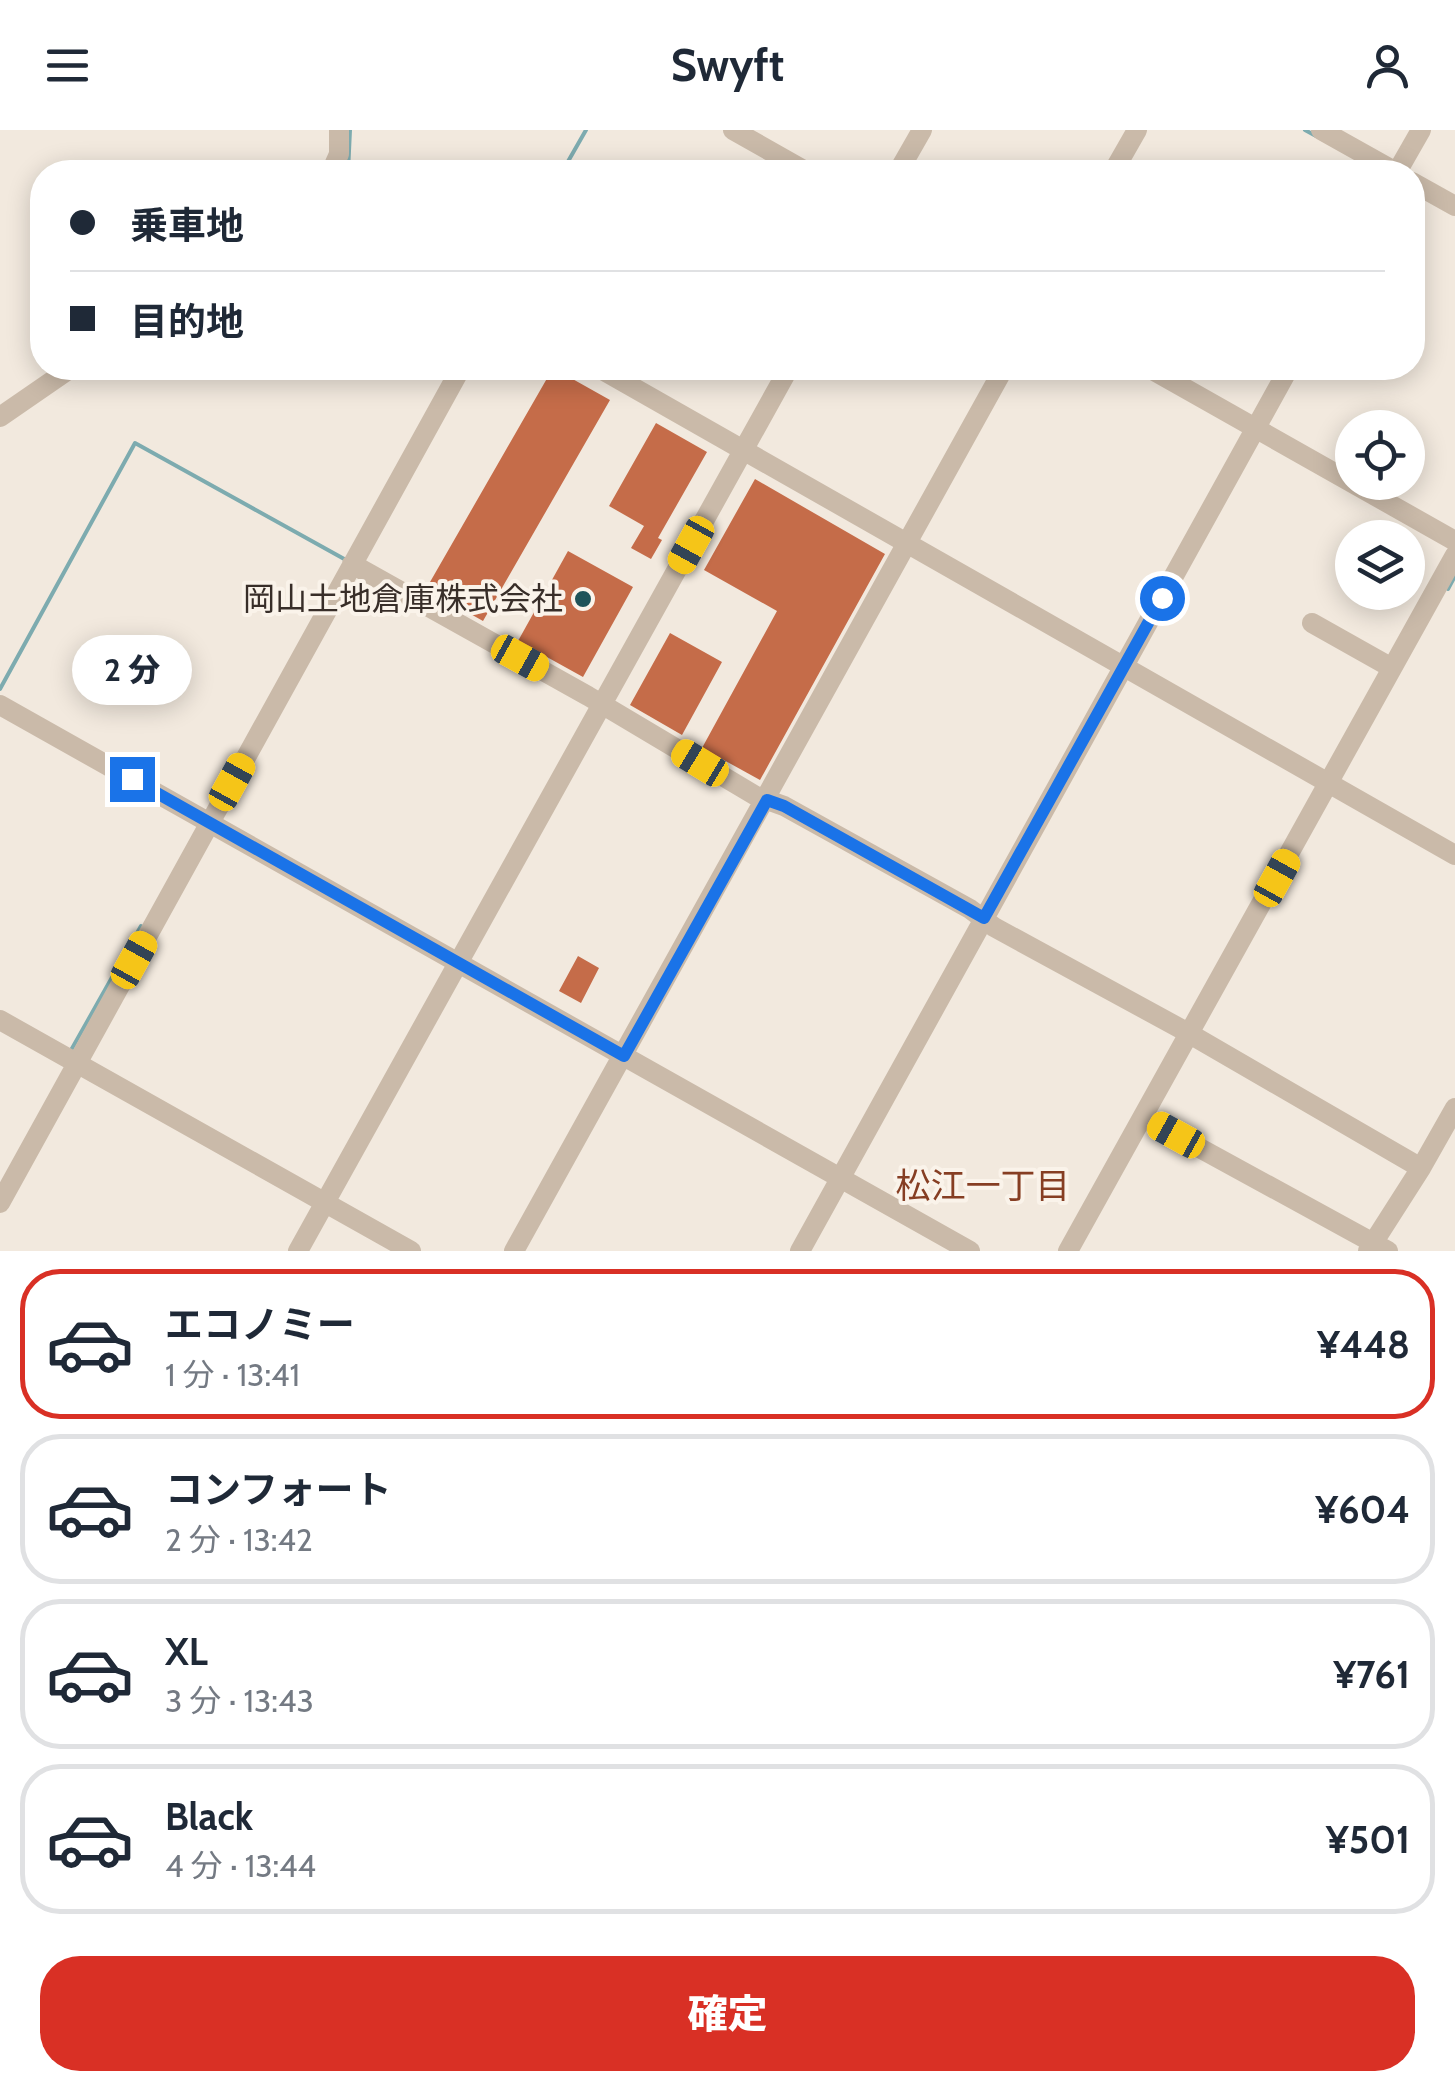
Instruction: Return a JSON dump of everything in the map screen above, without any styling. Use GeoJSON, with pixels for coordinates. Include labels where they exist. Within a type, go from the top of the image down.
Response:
{"type":"FeatureCollection","features":[{"type":"Feature","properties":{"kind":"street"},"geometry":{"type":"LineString","coordinates":[[336,160],[339,130]]}},
{"type":"Feature","properties":{"kind":"street"},"geometry":{"type":"LineString","coordinates":[[733,130],[785,160]]}},
{"type":"Feature","properties":{"kind":"street"},"geometry":{"type":"LineString","coordinates":[[905,160],[922,130]]}},
{"type":"Feature","properties":{"kind":"street"},"geometry":{"type":"LineString","coordinates":[[1121,160],[1137,130]]}},
{"type":"Feature","properties":{"kind":"street"},"geometry":{"type":"LineString","coordinates":[[1321,130],[1375,160]]}},
{"type":"Feature","properties":{"kind":"street"},"geometry":{"type":"LineString","coordinates":[[1403,160],[1420,130]]}},
{"type":"Feature","properties":{"kind":"street"},"geometry":{"type":"LineString","coordinates":[[1425,189],[1455,206]]}},
{"type":"Feature","properties":{"kind":"street"},"geometry":{"type":"LineString","coordinates":[[0,417],[54,380]]}},
{"type":"Feature","properties":{"kind":"street"},"geometry":{"type":"LineString","coordinates":[[0,1202],[208,818],[454,380]]}},
{"type":"Feature","properties":{"kind":"street"},"geometry":{"type":"LineString","coordinates":[[620,380],[909,548],[1124,665],[1455,855]]}},
{"type":"Feature","properties":{"kind":"street"},"geometry":{"type":"LineString","coordinates":[[298,1251],[783,380]]}},
{"type":"Feature","properties":{"kind":"street"},"geometry":{"type":"LineString","coordinates":[[514,1251],[772,801],[998,380]]}},
{"type":"Feature","properties":{"kind":"street"},"geometry":{"type":"LineString","coordinates":[[1171,380],[1455,541]]}},
{"type":"Feature","properties":{"kind":"street"},"geometry":{"type":"LineString","coordinates":[[800,1251],[1283,380]]}},
{"type":"Feature","properties":{"kind":"street"},"geometry":{"type":"LineString","coordinates":[[1068,1251],[1455,554]]}},
{"type":"Feature","properties":{"kind":"street"},"geometry":{"type":"LineString","coordinates":[[352,564],[1422,1168]]}},
{"type":"Feature","properties":{"kind":"street"},"geometry":{"type":"LineString","coordinates":[[1312,624],[1392,668]]}},
{"type":"Feature","properties":{"kind":"street"},"geometry":{"type":"LineString","coordinates":[[0,705],[208,818],[458,964],[628,1054],[970,1251]]}},
{"type":"Feature","properties":{"kind":"street"},"geometry":{"type":"LineString","coordinates":[[0,1020],[410,1251]]}},
{"type":"Feature","properties":{"kind":"street"},"geometry":{"type":"LineString","coordinates":[[1144,1117],[1376,1248],[1455,1108]]}},
{"type":"Feature","properties":{"kind":"building"},"geometry":{"type":"Polygon","coordinates":[[[546,380],[574,380],[610,400],[483,621],[426,589],[546,380]]]}},
{"type":"Feature","properties":{"kind":"building"},"geometry":{"type":"Polygon","coordinates":[[[656,423],[707,452],[658,538],[662,540],[651,559],[631,548],[644,526],[609,506],[656,423]]]}},
{"type":"Feature","properties":{"kind":"building"},"geometry":{"type":"Polygon","coordinates":[[[755,479],[885,554],[760,780],[702,748],[777,611],[704,570],[755,479]]]}},
{"type":"Feature","properties":{"kind":"building"},"geometry":{"type":"Polygon","coordinates":[[[568,551],[633,587],[583,677],[518,641],[568,551]]]}},
{"type":"Feature","properties":{"kind":"building"},"geometry":{"type":"Polygon","coordinates":[[[670,633],[722,662],[682,735],[630,705],[670,633]]]}},
{"type":"Feature","properties":{"kind":"building"},"geometry":{"type":"Polygon","coordinates":[[[578,956],[599,968],[581,1003],[559,991],[578,956]]]}},
{"type":"Feature","properties":{"kind":"waterway"},"geometry":{"type":"LineString","coordinates":[[349,160],[350,130]]}},
{"type":"Feature","properties":{"kind":"waterway"},"geometry":{"type":"LineString","coordinates":[[569,160],[586,130]]}},
{"type":"Feature","properties":{"kind":"waterway"},"geometry":{"type":"LineString","coordinates":[[1305,130],[1316,136]]}},
{"type":"Feature","properties":{"kind":"waterway"},"geometry":{"type":"LineString","coordinates":[[0,689],[135,443],[346,560]]}},
{"type":"Feature","properties":{"kind":"waterway"},"geometry":{"type":"LineString","coordinates":[[1448,589],[1455,576]]}},
{"type":"Feature","properties":{"kind":"waterway"},"geometry":{"type":"LineString","coordinates":[[70,1052],[141,926]]}},
{"type":"Feature","properties":{"kind":"place","name":"岡山土地倉庫株式会社"},"geometry":{"type":"Point","coordinates":[583,599]}},
{"type":"Feature","properties":{"kind":"district","name":"松江一丁目"},"geometry":{"type":"Point","coordinates":[983,1186]}},
{"type":"Feature","properties":{"kind":"route"},"geometry":{"type":"LineString","coordinates":[[132,779],[624,1056],[767,800],[984,918],[1162,598]]}}]}
